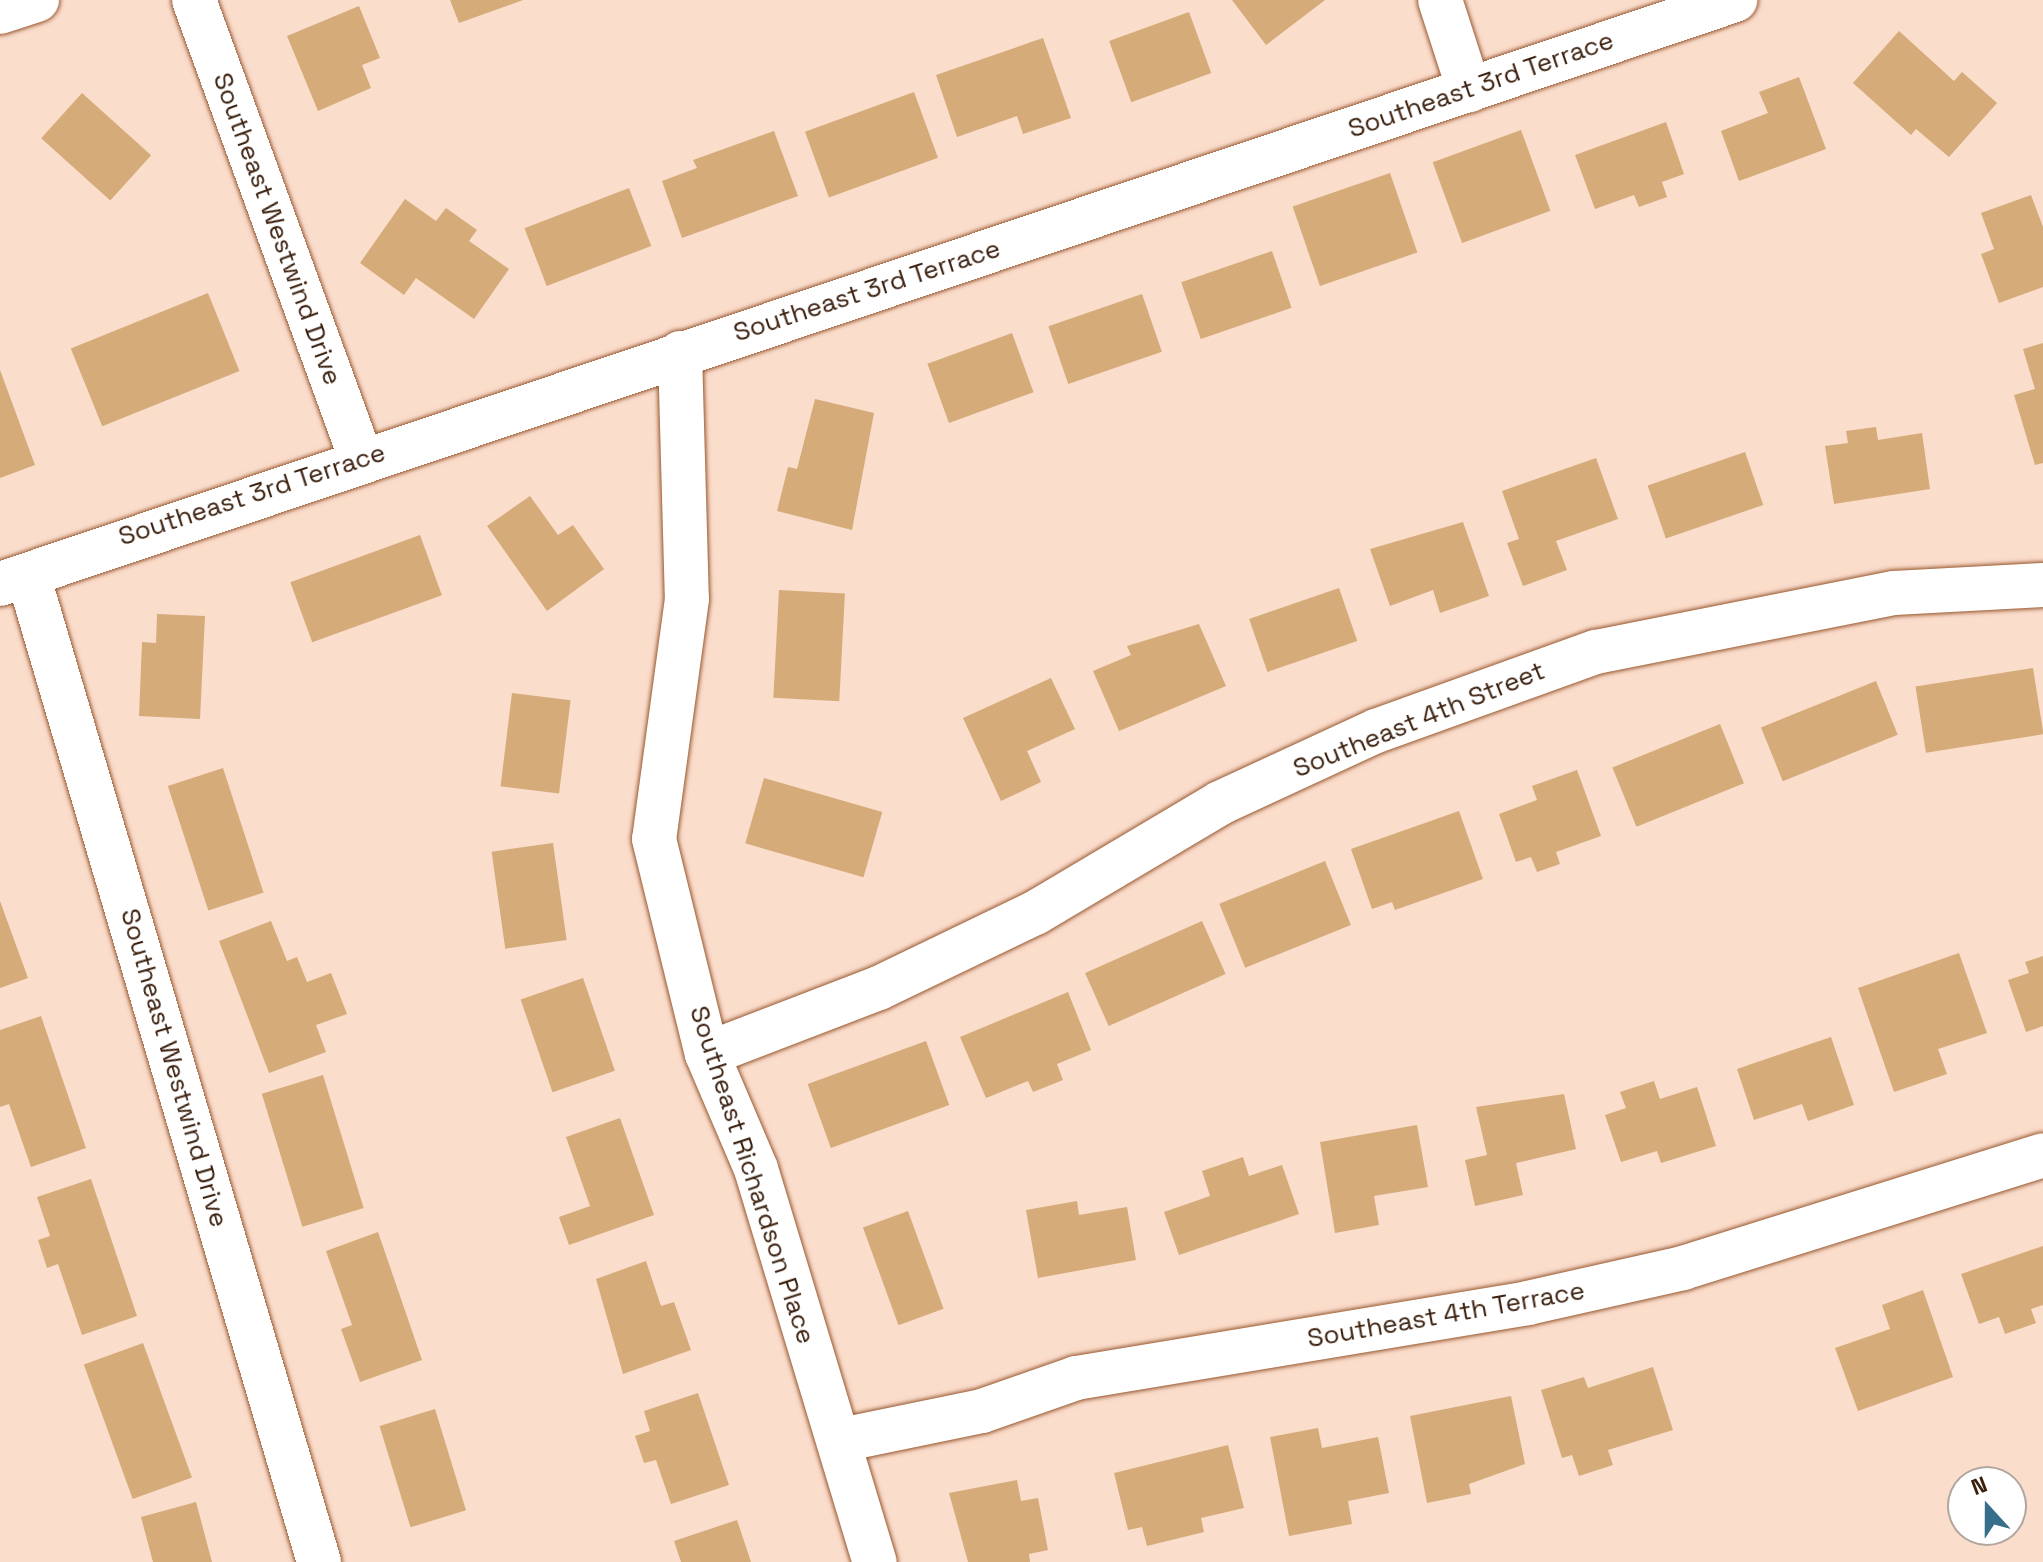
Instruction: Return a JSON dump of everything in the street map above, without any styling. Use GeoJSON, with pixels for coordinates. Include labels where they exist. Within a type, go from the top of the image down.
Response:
{"type":"FeatureCollection","features":[{"type":"Feature","properties":{"kind":"street"},"geometry":{"type":"LineString","coordinates":[[0,12],[37,0]]}},
{"type":"Feature","properties":{"kind":"street","name":"Southeast Westwind Drive"},"geometry":{"type":"LineString","coordinates":[[194,0],[361,459]]}},
{"type":"Feature","properties":{"kind":"street"},"geometry":{"type":"LineString","coordinates":[[1440,0],[1469,90]]}},
{"type":"Feature","properties":{"kind":"street","name":"Southeast 3rd Terrace"},"geometry":{"type":"LineString","coordinates":[[14,580],[361,459],[1735,0]]}},
{"type":"Feature","properties":{"kind":"street","name":"Southeast Richardson Place"},"geometry":{"type":"LineString","coordinates":[[680,353],[687,599],[654,839],[707,1054],[756,1169],[841,1440],[875,1562]]}},
{"type":"Feature","properties":{"kind":"street","name":"Southeast Westwind Drive"},"geometry":{"type":"LineString","coordinates":[[14,580],[319,1562]]}},
{"type":"Feature","properties":{"kind":"street","name":"Southeast 4th Street"},"geometry":{"type":"LineString","coordinates":[[707,1054],[879,988],[1035,913],[1220,803],[1376,731],[1596,652],[1894,593],[2043,585]]}},
{"type":"Feature","properties":{"kind":"street","name":"Southeast 4th Terrace"},"geometry":{"type":"LineString","coordinates":[[841,1440],[982,1411],[1076,1378],[1528,1303],[1683,1268],[2043,1155]]}},
{"type":"Feature","properties":{"kind":"building"},"geometry":{"type":"Polygon","coordinates":[[[450,0],[523,0],[459,23],[450,0]]]}},
{"type":"Feature","properties":{"kind":"building"},"geometry":{"type":"Polygon","coordinates":[[[1232,0],[1325,0],[1266,45],[1232,0]]]}},
{"type":"Feature","properties":{"kind":"building"},"geometry":{"type":"Polygon","coordinates":[[[359,6],[380,58],[362,65],[371,88],[318,111],[287,36],[359,6]]]}},
{"type":"Feature","properties":{"kind":"building"},"geometry":{"type":"Polygon","coordinates":[[[1189,12],[1211,73],[1131,102],[1109,41],[1189,12]]]}},
{"type":"Feature","properties":{"kind":"building"},"geometry":{"type":"Polygon","coordinates":[[[1899,31],[1954,81],[1962,72],[1997,103],[1949,157],[1916,129],[1911,135],[1853,83],[1899,31]]]}},
{"type":"Feature","properties":{"kind":"building"},"geometry":{"type":"Polygon","coordinates":[[[1043,38],[1071,118],[1023,134],[1017,116],[957,137],[936,75],[1043,38]]]}},
{"type":"Feature","properties":{"kind":"building"},"geometry":{"type":"Polygon","coordinates":[[[1799,77],[1826,149],[1739,181],[1721,131],[1768,113],[1759,92],[1799,77]]]}},
{"type":"Feature","properties":{"kind":"building"},"geometry":{"type":"Polygon","coordinates":[[[914,92],[938,158],[829,197],[805,132],[914,92]]]}},
{"type":"Feature","properties":{"kind":"building"},"geometry":{"type":"Polygon","coordinates":[[[82,93],[151,155],[110,201],[41,138],[82,93]]]}},
{"type":"Feature","properties":{"kind":"building"},"geometry":{"type":"Polygon","coordinates":[[[1666,122],[1684,174],[1662,182],[1667,197],[1639,207],[1634,195],[1595,209],[1575,155],[1666,122]]]}},
{"type":"Feature","properties":{"kind":"building"},"geometry":{"type":"Polygon","coordinates":[[[1521,130],[1550,211],[1462,243],[1433,162],[1521,130]]]}},
{"type":"Feature","properties":{"kind":"building"},"geometry":{"type":"Polygon","coordinates":[[[774,131],[798,196],[682,238],[662,181],[697,168],[693,160],[774,131]]]}},
{"type":"Feature","properties":{"kind":"building"},"geometry":{"type":"Polygon","coordinates":[[[1390,173],[1417,252],[1320,286],[1293,207],[1390,173]]]}},
{"type":"Feature","properties":{"kind":"building"},"geometry":{"type":"Polygon","coordinates":[[[629,188],[651,246],[547,286],[524,228],[629,188]]]}},
{"type":"Feature","properties":{"kind":"building"},"geometry":{"type":"Polygon","coordinates":[[[2031,195],[2043,227],[2043,287],[1999,303],[1981,254],[1994,249],[1981,213],[2031,195]]]}},
{"type":"Feature","properties":{"kind":"building"},"geometry":{"type":"Polygon","coordinates":[[[405,199],[436,221],[446,208],[477,230],[469,241],[509,269],[474,319],[416,278],[404,295],[360,263],[405,199]]]}},
{"type":"Feature","properties":{"kind":"building"},"geometry":{"type":"Polygon","coordinates":[[[1272,251],[1292,308],[1201,339],[1181,282],[1272,251]]]}},
{"type":"Feature","properties":{"kind":"building"},"geometry":{"type":"Polygon","coordinates":[[[208,293],[239,371],[102,426],[71,348],[208,293]]]}},
{"type":"Feature","properties":{"kind":"building"},"geometry":{"type":"Polygon","coordinates":[[[1142,294],[1162,352],[1068,384],[1048,326],[1142,294]]]}},
{"type":"Feature","properties":{"kind":"building"},"geometry":{"type":"Polygon","coordinates":[[[1012,333],[1034,392],[949,423],[927,364],[1012,333]]]}},
{"type":"Feature","properties":{"kind":"building"},"geometry":{"type":"Polygon","coordinates":[[[2043,343],[2043,463],[2035,465],[2014,395],[2035,389],[2023,349],[2043,343]]]}},
{"type":"Feature","properties":{"kind":"building"},"geometry":{"type":"Polygon","coordinates":[[[0,370],[35,465],[0,478],[0,370]]]}},
{"type":"Feature","properties":{"kind":"building"},"geometry":{"type":"Polygon","coordinates":[[[815,399],[874,413],[852,530],[777,511],[788,467],[797,469],[815,399]]]}},
{"type":"Feature","properties":{"kind":"building"},"geometry":{"type":"Polygon","coordinates":[[[1876,427],[1878,440],[1922,433],[1930,489],[1834,504],[1825,446],[1848,443],[1846,431],[1876,427]]]}},
{"type":"Feature","properties":{"kind":"building"},"geometry":{"type":"Polygon","coordinates":[[[1745,452],[1763,505],[1666,538],[1648,486],[1745,452]]]}},
{"type":"Feature","properties":{"kind":"building"},"geometry":{"type":"Polygon","coordinates":[[[1596,458],[1618,519],[1556,541],[1567,570],[1523,586],[1507,543],[1519,539],[1502,491],[1596,458]]]}},
{"type":"Feature","properties":{"kind":"building"},"geometry":{"type":"Polygon","coordinates":[[[530,496],[558,535],[573,525],[604,569],[547,611],[487,526],[530,496]]]}},
{"type":"Feature","properties":{"kind":"building"},"geometry":{"type":"Polygon","coordinates":[[[1463,522],[1489,596],[1440,613],[1433,590],[1390,606],[1370,549],[1463,522]]]}},
{"type":"Feature","properties":{"kind":"building"},"geometry":{"type":"Polygon","coordinates":[[[420,535],[442,595],[312,642],[290,582],[420,535]]]}},
{"type":"Feature","properties":{"kind":"building"},"geometry":{"type":"Polygon","coordinates":[[[1339,588],[1357,641],[1267,672],[1249,619],[1339,588]]]}},
{"type":"Feature","properties":{"kind":"building"},"geometry":{"type":"Polygon","coordinates":[[[779,590],[845,593],[839,701],[773,698],[779,590]]]}},
{"type":"Feature","properties":{"kind":"building"},"geometry":{"type":"Polygon","coordinates":[[[157,614],[205,616],[200,719],[139,716],[142,642],[156,643],[157,614]]]}},
{"type":"Feature","properties":{"kind":"building"},"geometry":{"type":"Polygon","coordinates":[[[1199,624],[1226,686],[1119,731],[1093,671],[1131,655],[1127,646],[1199,624]]]}},
{"type":"Feature","properties":{"kind":"building"},"geometry":{"type":"Polygon","coordinates":[[[2033,668],[2043,734],[1926,753],[1915,687],[2033,668]]]}},
{"type":"Feature","properties":{"kind":"building"},"geometry":{"type":"Polygon","coordinates":[[[1051,678],[1075,729],[1027,751],[1041,782],[1001,801],[963,718],[1051,678]]]}},
{"type":"Feature","properties":{"kind":"building"},"geometry":{"type":"Polygon","coordinates":[[[1876,681],[1898,735],[1783,781],[1761,727],[1876,681]]]}},
{"type":"Feature","properties":{"kind":"building"},"geometry":{"type":"Polygon","coordinates":[[[512,693],[571,700],[559,793],[501,786],[512,693]]]}},
{"type":"Feature","properties":{"kind":"building"},"geometry":{"type":"Polygon","coordinates":[[[1720,724],[1744,783],[1636,827],[1612,767],[1720,724]]]}},
{"type":"Feature","properties":{"kind":"building"},"geometry":{"type":"Polygon","coordinates":[[[223,768],[263,893],[208,911],[168,786],[223,768]]]}},
{"type":"Feature","properties":{"kind":"building"},"geometry":{"type":"Polygon","coordinates":[[[1577,770],[1601,836],[1556,852],[1560,864],[1537,872],[1531,857],[1516,862],[1499,814],[1537,800],[1532,786],[1577,770]]]}},
{"type":"Feature","properties":{"kind":"building"},"geometry":{"type":"Polygon","coordinates":[[[764,778],[882,812],[863,877],[745,843],[764,778]]]}},
{"type":"Feature","properties":{"kind":"building"},"geometry":{"type":"Polygon","coordinates":[[[1459,811],[1483,879],[1395,910],[1392,902],[1372,909],[1351,849],[1459,811]]]}},
{"type":"Feature","properties":{"kind":"building"},"geometry":{"type":"Polygon","coordinates":[[[553,843],[567,940],[505,949],[492,852],[553,843]]]}},
{"type":"Feature","properties":{"kind":"building"},"geometry":{"type":"Polygon","coordinates":[[[1325,861],[1351,925],[1245,968],[1219,904],[1325,861]]]}},
{"type":"Feature","properties":{"kind":"building"},"geometry":{"type":"Polygon","coordinates":[[[0,901],[28,978],[0,988],[0,901]]]}},
{"type":"Feature","properties":{"kind":"building"},"geometry":{"type":"Polygon","coordinates":[[[271,921],[287,961],[297,957],[307,982],[331,973],[347,1014],[316,1025],[326,1052],[269,1073],[219,941],[271,921]]]}},
{"type":"Feature","properties":{"kind":"building"},"geometry":{"type":"Polygon","coordinates":[[[1202,921],[1226,974],[1109,1026],[1085,973],[1202,921]]]}},
{"type":"Feature","properties":{"kind":"building"},"geometry":{"type":"Polygon","coordinates":[[[1959,953],[1987,1033],[1938,1049],[1947,1074],[1894,1092],[1858,988],[1959,953]]]}},
{"type":"Feature","properties":{"kind":"building"},"geometry":{"type":"Polygon","coordinates":[[[2043,956],[2043,1026],[2026,1032],[2008,980],[2029,973],[2025,962],[2043,956]]]}},
{"type":"Feature","properties":{"kind":"building"},"geometry":{"type":"Polygon","coordinates":[[[583,978],[615,1071],[553,1092],[521,999],[583,978]]]}},
{"type":"Feature","properties":{"kind":"building"},"geometry":{"type":"Polygon","coordinates":[[[1068,992],[1091,1050],[1057,1064],[1063,1080],[1033,1092],[1028,1081],[986,1098],[960,1037],[1068,992]]]}},
{"type":"Feature","properties":{"kind":"building"},"geometry":{"type":"Polygon","coordinates":[[[41,1016],[86,1148],[31,1167],[9,1104],[0,1107],[0,1030],[41,1016]]]}},
{"type":"Feature","properties":{"kind":"building"},"geometry":{"type":"Polygon","coordinates":[[[1831,1037],[1854,1105],[1808,1121],[1802,1104],[1754,1120],[1737,1069],[1831,1037]]]}},
{"type":"Feature","properties":{"kind":"building"},"geometry":{"type":"Polygon","coordinates":[[[926,1041],[949,1105],[831,1148],[808,1084],[926,1041]]]}},
{"type":"Feature","properties":{"kind":"building"},"geometry":{"type":"Polygon","coordinates":[[[323,1075],[364,1208],[302,1227],[262,1094],[323,1075]]]}},
{"type":"Feature","properties":{"kind":"building"},"geometry":{"type":"Polygon","coordinates":[[[1654,1081],[1660,1099],[1697,1087],[1716,1146],[1661,1163],[1657,1151],[1621,1162],[1605,1115],[1626,1108],[1620,1092],[1654,1081]]]}},
{"type":"Feature","properties":{"kind":"building"},"geometry":{"type":"Polygon","coordinates":[[[1564,1094],[1576,1149],[1516,1163],[1523,1195],[1475,1206],[1465,1160],[1487,1155],[1476,1107],[1564,1094]]]}},
{"type":"Feature","properties":{"kind":"building"},"geometry":{"type":"Polygon","coordinates":[[[620,1118],[654,1215],[569,1245],[559,1217],[590,1206],[566,1137],[620,1118]]]}},
{"type":"Feature","properties":{"kind":"building"},"geometry":{"type":"Polygon","coordinates":[[[1417,1125],[1428,1187],[1374,1196],[1379,1225],[1335,1233],[1320,1142],[1417,1125]]]}},
{"type":"Feature","properties":{"kind":"building"},"geometry":{"type":"Polygon","coordinates":[[[1243,1157],[1249,1176],[1282,1165],[1299,1214],[1179,1255],[1164,1212],[1210,1196],[1202,1171],[1243,1157]]]}},
{"type":"Feature","properties":{"kind":"building"},"geometry":{"type":"Polygon","coordinates":[[[91,1179],[137,1316],[82,1335],[58,1264],[47,1268],[38,1240],[50,1236],[37,1197],[91,1179]]]}},
{"type":"Feature","properties":{"kind":"building"},"geometry":{"type":"Polygon","coordinates":[[[1077,1201],[1079,1215],[1127,1207],[1136,1260],[1038,1278],[1026,1210],[1077,1201]]]}},
{"type":"Feature","properties":{"kind":"building"},"geometry":{"type":"Polygon","coordinates":[[[908,1211],[944,1309],[898,1325],[863,1227],[908,1211]]]}},
{"type":"Feature","properties":{"kind":"building"},"geometry":{"type":"Polygon","coordinates":[[[378,1232],[422,1360],[360,1382],[341,1329],[352,1325],[326,1251],[378,1232]]]}},
{"type":"Feature","properties":{"kind":"building"},"geometry":{"type":"Polygon","coordinates":[[[2043,1246],[2043,1305],[2031,1309],[2036,1323],[2005,1334],[1999,1317],[1979,1324],[1961,1274],[2043,1246]]]}},
{"type":"Feature","properties":{"kind":"building"},"geometry":{"type":"Polygon","coordinates":[[[646,1261],[661,1306],[674,1302],[691,1350],[623,1374],[596,1279],[646,1261]]]}},
{"type":"Feature","properties":{"kind":"building"},"geometry":{"type":"Polygon","coordinates":[[[1923,1290],[1953,1377],[1858,1411],[1835,1348],[1890,1329],[1882,1305],[1923,1290]]]}},
{"type":"Feature","properties":{"kind":"building"},"geometry":{"type":"Polygon","coordinates":[[[143,1343],[192,1477],[133,1499],[84,1365],[143,1343]]]}},
{"type":"Feature","properties":{"kind":"building"},"geometry":{"type":"Polygon","coordinates":[[[1653,1367],[1673,1430],[1608,1450],[1613,1465],[1579,1476],[1572,1455],[1562,1458],[1541,1390],[1584,1377],[1588,1388],[1653,1367]]]}},
{"type":"Feature","properties":{"kind":"building"},"geometry":{"type":"Polygon","coordinates":[[[698,1393],[729,1485],[671,1504],[656,1460],[644,1463],[635,1436],[650,1431],[644,1411],[698,1393]]]}},
{"type":"Feature","properties":{"kind":"building"},"geometry":{"type":"Polygon","coordinates":[[[1511,1396],[1525,1464],[1469,1484],[1471,1494],[1427,1503],[1410,1416],[1511,1396]]]}},
{"type":"Feature","properties":{"kind":"building"},"geometry":{"type":"Polygon","coordinates":[[[435,1409],[466,1510],[411,1527],[380,1426],[435,1409]]]}},
{"type":"Feature","properties":{"kind":"building"},"geometry":{"type":"Polygon","coordinates":[[[1318,1428],[1322,1448],[1378,1437],[1389,1493],[1348,1501],[1352,1524],[1289,1536],[1270,1437],[1318,1428]]]}},
{"type":"Feature","properties":{"kind":"building"},"geometry":{"type":"Polygon","coordinates":[[[1228,1445],[1244,1508],[1201,1518],[1204,1532],[1147,1546],[1142,1527],[1128,1530],[1114,1473],[1228,1445]]]}},
{"type":"Feature","properties":{"kind":"building"},"geometry":{"type":"Polygon","coordinates":[[[1017,1480],[1021,1501],[1038,1498],[1048,1550],[1029,1554],[1030,1562],[968,1562],[949,1493],[1017,1480]]]}},
{"type":"Feature","properties":{"kind":"building"},"geometry":{"type":"Polygon","coordinates":[[[196,1502],[212,1562],[153,1562],[141,1517],[196,1502]]]}},
{"type":"Feature","properties":{"kind":"building"},"geometry":{"type":"Polygon","coordinates":[[[737,1520],[751,1562],[681,1562],[674,1541],[737,1520]]]}}]}
